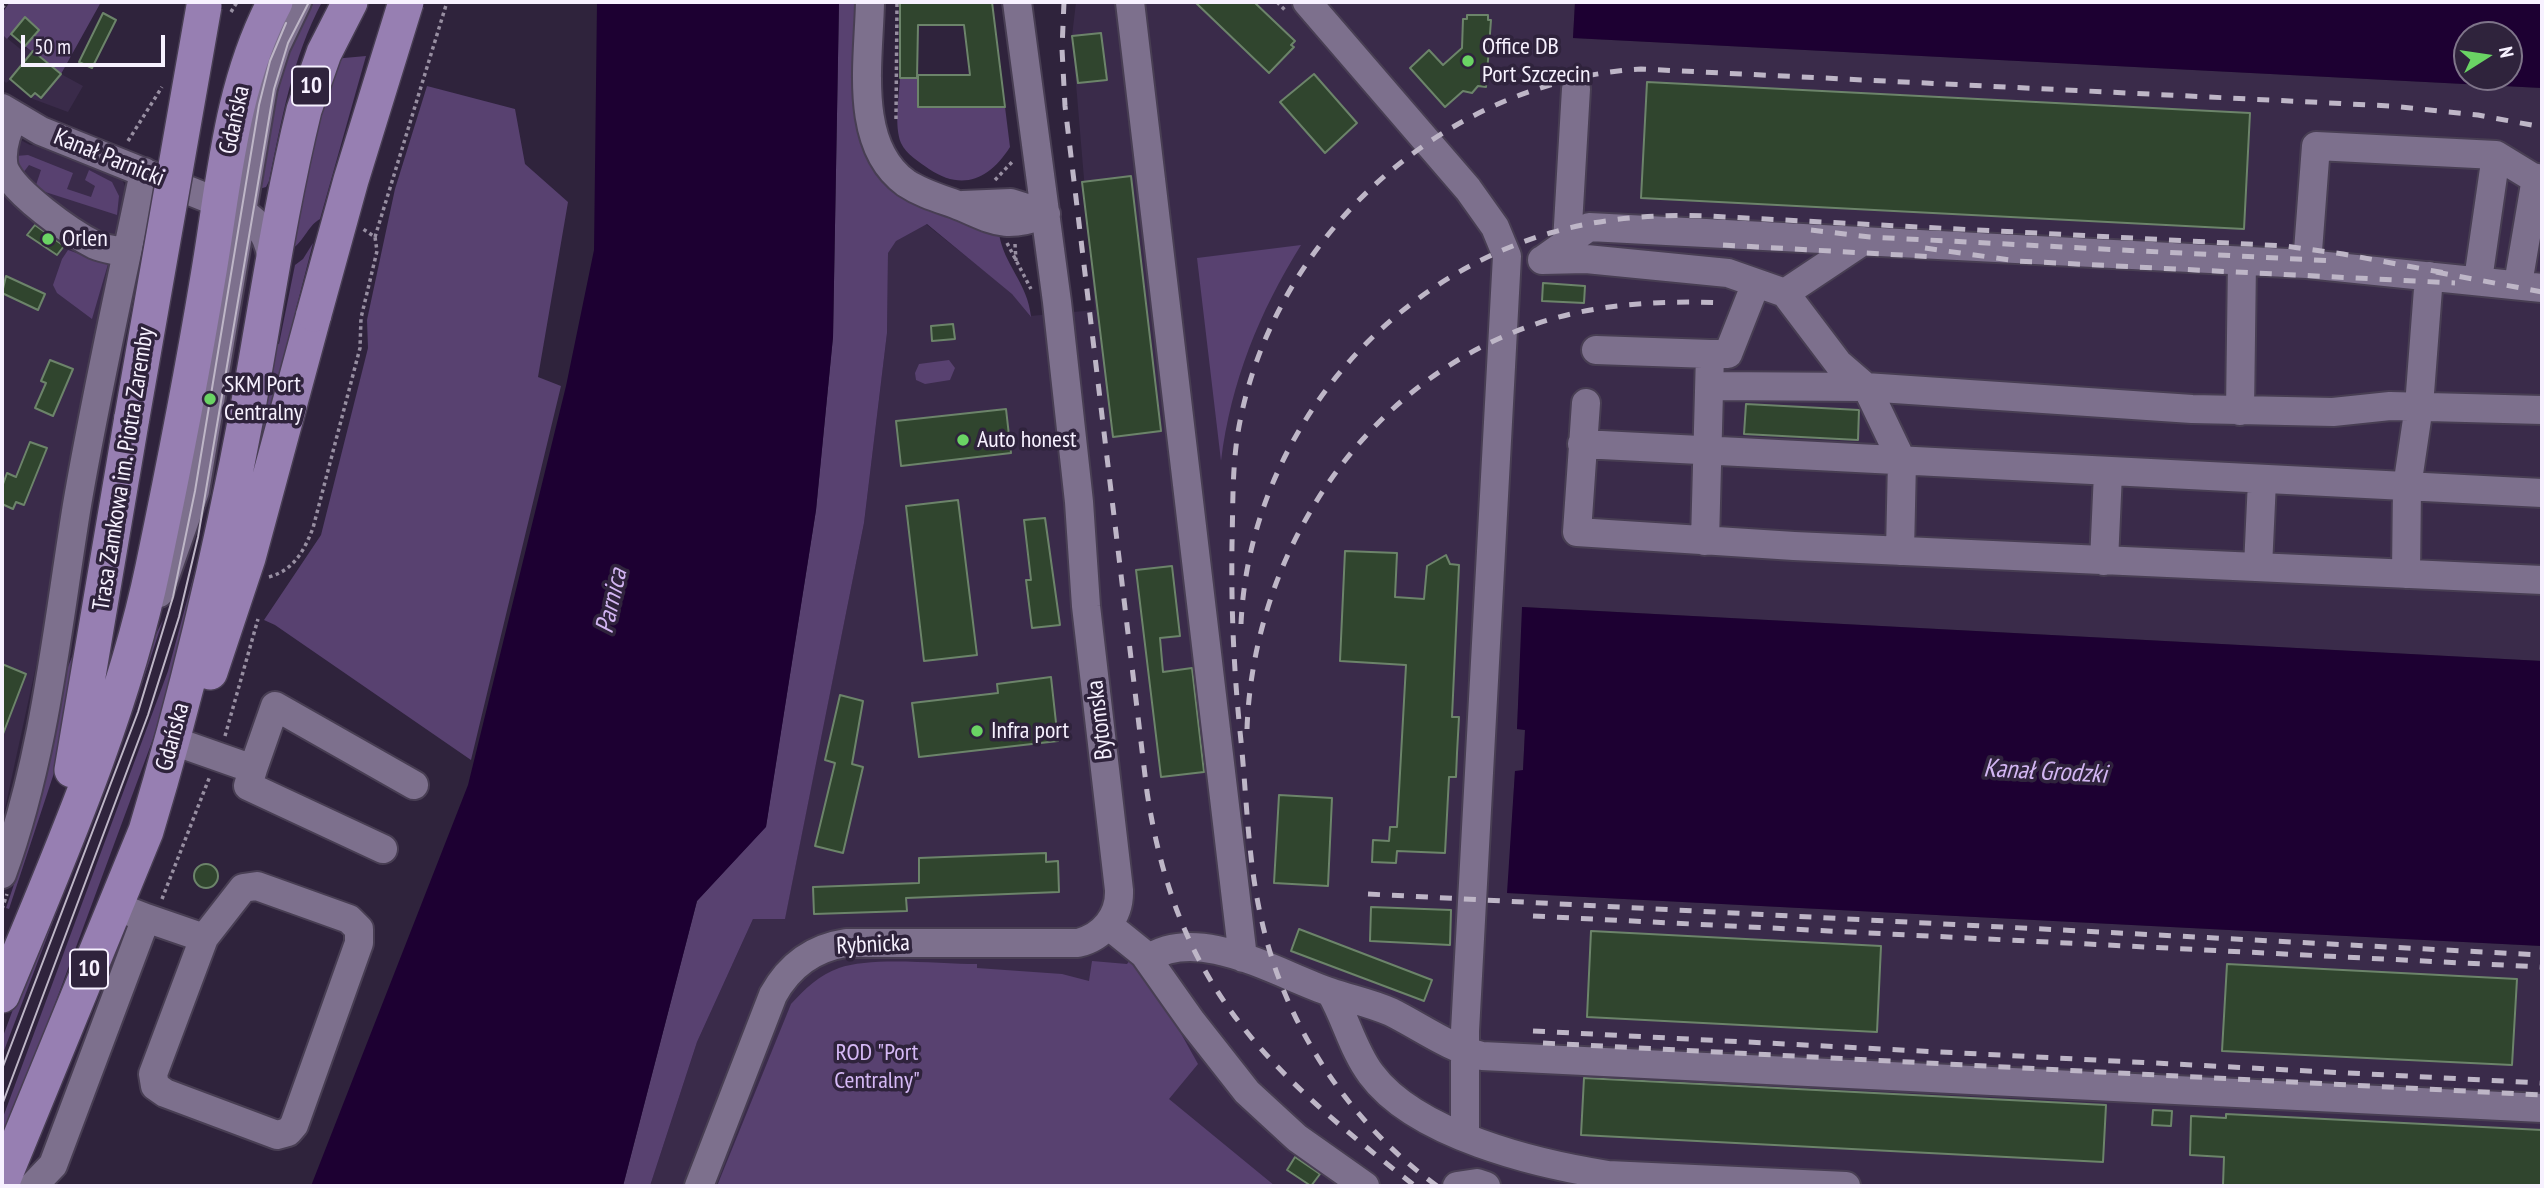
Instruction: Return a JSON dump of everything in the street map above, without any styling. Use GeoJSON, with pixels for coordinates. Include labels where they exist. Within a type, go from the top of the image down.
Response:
{"type":"FeatureCollection","features":[{"type":"Feature","properties":{"kind":"main road","name":"Trasa Zamkowa im. Piotra Zaremby"},"geometry":{"type":"LineString","coordinates":[[28,932],[58,832],[76,753],[205,2]]}},
{"type":"Feature","properties":{"kind":"main road","name":"Gdańska"},"geometry":{"type":"LineString","coordinates":[[2,995],[93,765],[125,669],[152,571],[193,370],[242,207],[237,103],[256,43],[275,2]]}},
{"type":"Feature","properties":{"kind":"main road","name":"Gdańska"},"geometry":{"type":"LineString","coordinates":[[2,1182],[139,915],[146,831],[199,634],[247,411],[288,177],[312,85],[332,35],[350,2]]}},
{"type":"Feature","properties":{"kind":"main road"},"geometry":{"type":"LineString","coordinates":[[146,831],[182,744],[239,588],[351,180],[406,2]]}},
{"type":"Feature","properties":{"kind":"street"},"geometry":{"type":"LineString","coordinates":[[199,634],[206,493],[242,207],[265,78],[279,39],[297,2]]}},
{"type":"Feature","properties":{"kind":"street"},"geometry":{"type":"LineString","coordinates":[[242,207],[276,81],[293,30],[309,2]]}},
{"type":"Feature","properties":{"kind":"street"},"geometry":{"type":"LineString","coordinates":[[870,2],[869,116],[875,143],[884,161],[904,181],[1005,224],[1046,214]]}},
{"type":"Feature","properties":{"kind":"street","name":"Bytomska"},"geometry":{"type":"LineString","coordinates":[[1017,2],[1046,214],[1119,890],[1116,911],[1108,925]]}},
{"type":"Feature","properties":{"kind":"street"},"geometry":{"type":"LineString","coordinates":[[1130,2],[1243,958]]}},
{"type":"Feature","properties":{"kind":"street"},"geometry":{"type":"LineString","coordinates":[[1307,2],[1487,214],[1506,249],[1507,288],[1498,396],[1465,1052],[1465,1135]]}},
{"type":"Feature","properties":{"kind":"street"},"geometry":{"type":"LineString","coordinates":[[1567,242],[1576,89]]}},
{"type":"Feature","properties":{"kind":"street"},"geometry":{"type":"LineString","coordinates":[[8,112],[2,145],[4,169],[12,182],[34,202],[94,244],[126,253]]}},
{"type":"Feature","properties":{"kind":"street","name":"Kanał Parnicki"},"geometry":{"type":"LineString","coordinates":[[8,112],[144,172],[242,207]]}},
{"type":"Feature","properties":{"kind":"street"},"geometry":{"type":"LineString","coordinates":[[1507,288],[1589,227],[2307,264],[2530,286],[2539,178],[2496,155],[2316,146],[2307,264]]}},
{"type":"Feature","properties":{"kind":"street"},"geometry":{"type":"LineString","coordinates":[[2478,280],[2496,155]]}},
{"type":"Feature","properties":{"kind":"street"},"geometry":{"type":"LineString","coordinates":[[2,874],[20,817],[54,646],[93,410],[144,172]]}},
{"type":"Feature","properties":{"kind":"street"},"geometry":{"type":"LineString","coordinates":[[242,207],[277,190],[288,177]]}},
{"type":"Feature","properties":{"kind":"street","name":"Gdańska"},"geometry":{"type":"LineString","coordinates":[[242,207],[267,239],[273,270]]}},
{"type":"Feature","properties":{"kind":"street"},"geometry":{"type":"LineString","coordinates":[[1785,293],[1863,241]]}},
{"type":"Feature","properties":{"kind":"street"},"geometry":{"type":"LineString","coordinates":[[1544,259],[1586,258],[1728,273],[1785,293],[1838,363],[1865,387],[1902,461],[1900,551]]}},
{"type":"Feature","properties":{"kind":"street"},"geometry":{"type":"LineString","coordinates":[[2240,411],[2242,261]]}},
{"type":"Feature","properties":{"kind":"street"},"geometry":{"type":"LineString","coordinates":[[2406,574],[2407,487],[2419,406],[2429,276]]}},
{"type":"Feature","properties":{"kind":"street"},"geometry":{"type":"LineString","coordinates":[[1596,350],[1728,354],[1756,283]]}},
{"type":"Feature","properties":{"kind":"street"},"geometry":{"type":"LineString","coordinates":[[1705,541],[1710,355]]}},
{"type":"Feature","properties":{"kind":"street"},"geometry":{"type":"LineString","coordinates":[[1710,386],[1865,387],[2240,411],[2333,412],[2419,406],[2542,410]]}},
{"type":"Feature","properties":{"kind":"street"},"geometry":{"type":"LineString","coordinates":[[1586,403],[1577,532],[1900,551],[2542,580]]}},
{"type":"Feature","properties":{"kind":"street"},"geometry":{"type":"LineString","coordinates":[[1582,444],[2262,481],[2542,493]]}},
{"type":"Feature","properties":{"kind":"street"},"geometry":{"type":"LineString","coordinates":[[2104,561],[2108,472]]}},
{"type":"Feature","properties":{"kind":"street"},"geometry":{"type":"LineString","coordinates":[[2258,567],[2262,481]]}},
{"type":"Feature","properties":{"kind":"street"},"geometry":{"type":"LineString","coordinates":[[383,849],[248,786],[275,706],[414,785]]}},
{"type":"Feature","properties":{"kind":"street"},"geometry":{"type":"LineString","coordinates":[[182,744],[253,769]]}},
{"type":"Feature","properties":{"kind":"street"},"geometry":{"type":"LineString","coordinates":[[257,886],[349,919],[359,929],[359,943],[293,1125],[288,1132],[277,1135],[165,1093],[155,1086],[153,1074],[204,938],[243,888],[257,886]]}},
{"type":"Feature","properties":{"kind":"street"},"geometry":{"type":"LineString","coordinates":[[33,1186],[49,1176],[139,915],[204,938]]}},
{"type":"Feature","properties":{"kind":"street"},"geometry":{"type":"LineString","coordinates":[[1108,925],[1148,959],[1192,1023],[1247,1092],[1297,1138],[1365,1186]]}},
{"type":"Feature","properties":{"kind":"street","name":"Rybnicka"},"geometry":{"type":"LineString","coordinates":[[699,1186],[773,995],[787,974],[807,957],[846,943],[1074,944],[1094,937],[1108,925]]}},
{"type":"Feature","properties":{"kind":"street"},"geometry":{"type":"LineString","coordinates":[[1148,959],[1160,952],[1194,947],[1243,958],[1390,1012],[1465,1052],[1525,1059],[2542,1108]]}},
{"type":"Feature","properties":{"kind":"street"},"geometry":{"type":"LineString","coordinates":[[1331,992],[1343,1013],[1361,1060],[1382,1087],[1418,1114],[1465,1135],[1551,1164],[1608,1175],[1846,1186]]}},
{"type":"Feature","properties":{"kind":"street"},"geometry":{"type":"LineString","coordinates":[[1457,1186],[1471,1183],[1486,1186]]}},
{"type":"Feature","properties":{"kind":"path"},"geometry":{"type":"LineString","coordinates":[[2,8],[7,2]]}},
{"type":"Feature","properties":{"kind":"path"},"geometry":{"type":"LineString","coordinates":[[266,590],[269,577],[292,565],[301,554],[313,528],[360,348],[361,318],[377,251],[375,237],[447,2]]}},
{"type":"Feature","properties":{"kind":"path"},"geometry":{"type":"LineString","coordinates":[[896,125],[897,2]]}},
{"type":"Feature","properties":{"kind":"path"},"geometry":{"type":"LineString","coordinates":[[988,183],[1006,171],[1010,181]]}},
{"type":"Feature","properties":{"kind":"path"},"geometry":{"type":"LineString","coordinates":[[359,227],[375,237]]}},
{"type":"Feature","properties":{"kind":"path"},"geometry":{"type":"LineString","coordinates":[[1006,235],[1016,263],[1034,297]]}},
{"type":"Feature","properties":{"kind":"path"},"geometry":{"type":"LineString","coordinates":[[1014,241],[1016,263]]}},
{"type":"Feature","properties":{"kind":"path"},"geometry":{"type":"LineString","coordinates":[[139,915],[217,758],[259,615]]}},
{"type":"Feature","properties":{"kind":"shaded area"},"geometry":{"type":"Polygon","coordinates":[[[1076,2],[1575,2],[1573,38],[2453,83],[2453,91],[2523,91],[2523,87],[2542,88],[2542,661],[1523,607],[1517,729],[1525,730],[1523,771],[1515,771],[1508,893],[2542,946],[2542,1186],[650,1186],[697,1042],[753,919],[785,918],[864,523],[887,333],[888,246],[922,221],[1011,292],[1030,316],[1095,310],[1072,36],[1076,2]]]}},
{"type":"Feature","properties":{"kind":"shaded area"},"geometry":{"type":"Polygon","coordinates":[[[2,34],[24,52],[29,47],[61,74],[83,86],[68,112],[33,99],[10,80],[6,83],[2,79],[2,34]]]}},
{"type":"Feature","properties":{"kind":"shaded area"},"geometry":{"type":"Polygon","coordinates":[[[2,130],[30,145],[43,146],[114,171],[122,179],[129,196],[85,381],[48,611],[2,822],[2,130]]]}},
{"type":"Feature","properties":{"kind":"green space"},"geometry":{"type":"Polygon","coordinates":[[[10,2],[101,2],[61,74],[25,46],[39,30],[25,18],[7,39],[2,34],[2,13],[10,2]]]}},
{"type":"Feature","properties":{"kind":"green space"},"geometry":{"type":"Polygon","coordinates":[[[314,2],[322,2],[295,67],[269,181],[266,187],[259,189],[272,116],[284,69],[302,23],[314,2]]]}},
{"type":"Feature","properties":{"kind":"green space"},"geometry":{"type":"Polygon","coordinates":[[[839,2],[861,2],[867,153],[999,233],[1005,254],[1025,294],[1031,317],[1012,294],[927,224],[896,241],[888,253],[887,333],[864,523],[785,919],[753,919],[697,1042],[650,1186],[623,1186],[697,901],[766,826],[816,510],[833,337],[839,2]]]}},
{"type":"Feature","properties":{"kind":"green space"},"geometry":{"type":"Polygon","coordinates":[[[366,56],[320,219],[298,244],[290,249],[333,59],[366,56]]]}},
{"type":"Feature","properties":{"kind":"green space"},"geometry":{"type":"Polygon","coordinates":[[[900,78],[917,78],[918,107],[1005,107],[1010,147],[993,167],[974,179],[953,179],[929,169],[909,154],[901,143],[897,120],[900,78]]]}},
{"type":"Feature","properties":{"kind":"green space"},"geometry":{"type":"Polygon","coordinates":[[[427,86],[515,109],[525,164],[568,202],[538,377],[561,386],[471,760],[264,620],[321,535],[368,348],[367,320],[395,189],[427,86]]]}},
{"type":"Feature","properties":{"kind":"green space"},"geometry":{"type":"Polygon","coordinates":[[[28,155],[73,173],[67,189],[91,197],[95,186],[85,180],[89,170],[112,182],[119,196],[117,215],[39,190],[36,185],[41,170],[29,165],[23,173],[16,156],[28,155]]]}},
{"type":"Feature","properties":{"kind":"green space"},"geometry":{"type":"Polygon","coordinates":[[[313,243],[296,309],[298,310],[233,552],[272,342],[279,344],[295,265],[303,259],[313,243]]]}},
{"type":"Feature","properties":{"kind":"green space"},"geometry":{"type":"Polygon","coordinates":[[[1301,245],[1272,296],[1249,349],[1232,403],[1221,461],[1197,258],[1301,245]]]}},
{"type":"Feature","properties":{"kind":"green space"},"geometry":{"type":"Polygon","coordinates":[[[68,250],[108,264],[92,319],[57,293],[53,285],[68,250]]]}},
{"type":"Feature","properties":{"kind":"green space"},"geometry":{"type":"Polygon","coordinates":[[[949,360],[955,368],[950,380],[925,384],[916,380],[915,373],[919,364],[949,360]]]}},
{"type":"Feature","properties":{"kind":"green space"},"geometry":{"type":"Polygon","coordinates":[[[196,567],[192,614],[153,739],[2,1147],[2,1120],[168,671],[196,567]]]}},
{"type":"Feature","properties":{"kind":"green space"},"geometry":{"type":"Polygon","coordinates":[[[163,620],[134,708],[2,1056],[2,1039],[141,664],[163,620]]]}},
{"type":"Feature","properties":{"kind":"green space"},"geometry":{"type":"Polygon","coordinates":[[[81,635],[54,773],[9,909],[6,908],[31,834],[63,679],[81,635]]]}},
{"type":"Feature","properties":{"kind":"green space","name":"ROD \"Port Centralny\""},"geometry":{"type":"Polygon","coordinates":[[[1130,960],[1169,1012],[1198,1064],[1169,1099],[1275,1186],[717,1186],[791,1004],[825,974],[853,964],[906,962],[977,964],[977,968],[1062,974],[1089,981],[1092,961],[1127,964],[1130,960]]]}},
{"type":"Feature","properties":{"kind":"water","name":"Parnica"},"geometry":{"type":"Polygon","coordinates":[[[597,2],[839,2],[833,337],[816,510],[766,827],[697,901],[623,1186],[311,1186],[468,785],[566,386],[594,250],[597,2]]]}},
{"type":"Feature","properties":{"kind":"water"},"geometry":{"type":"Polygon","coordinates":[[[1575,2],[2542,2],[2542,88],[2523,87],[2523,21],[2453,21],[2453,83],[1573,38],[1575,2]]]}},
{"type":"Feature","properties":{"kind":"water","name":"Kanał Grodzki"},"geometry":{"type":"Polygon","coordinates":[[[1522,607],[2542,661],[2542,946],[1507,893],[1515,771],[1523,770],[1525,730],[1517,729],[1522,607]]]}},
{"type":"Feature","properties":{"kind":"building"},"geometry":{"type":"Polygon","coordinates":[[[900,2],[992,2],[1005,107],[918,107],[918,75],[970,75],[964,25],[918,25],[917,78],[900,78],[900,2]]]}},
{"type":"Feature","properties":{"kind":"building"},"geometry":{"type":"Polygon","coordinates":[[[1195,2],[1254,2],[1295,41],[1291,45],[1294,47],[1269,73],[1195,2]]]}},
{"type":"Feature","properties":{"kind":"building"},"geometry":{"type":"Polygon","coordinates":[[[103,13],[116,20],[92,68],[79,62],[103,13]]]}},
{"type":"Feature","properties":{"kind":"building","name":"Office DB Port Szczecin"},"geometry":{"type":"Polygon","coordinates":[[[1467,15],[1488,15],[1488,20],[1491,20],[1486,87],[1478,86],[1472,93],[1463,91],[1445,107],[1410,68],[1429,50],[1443,65],[1462,48],[1463,19],[1467,19],[1467,15]]]}},
{"type":"Feature","properties":{"kind":"building"},"geometry":{"type":"Polygon","coordinates":[[[25,17],[39,30],[25,46],[11,34],[25,17]]]}},
{"type":"Feature","properties":{"kind":"building"},"geometry":{"type":"Polygon","coordinates":[[[1101,33],[1107,80],[1078,83],[1072,36],[1101,33]]]}},
{"type":"Feature","properties":{"kind":"building"},"geometry":{"type":"Polygon","coordinates":[[[33,51],[61,74],[41,98],[35,93],[31,97],[10,79],[33,51]]]}},
{"type":"Feature","properties":{"kind":"building"},"geometry":{"type":"Polygon","coordinates":[[[1314,74],[1357,123],[1325,153],[1280,102],[1314,74]]]}},
{"type":"Feature","properties":{"kind":"building"},"geometry":{"type":"Polygon","coordinates":[[[1647,82],[2250,113],[2244,229],[1641,198],[1647,82]]]}},
{"type":"Feature","properties":{"kind":"building"},"geometry":{"type":"Polygon","coordinates":[[[1131,176],[1161,431],[1113,437],[1082,182],[1131,176]]]}},
{"type":"Feature","properties":{"kind":"building","name":"Orlen"},"geometry":{"type":"Polygon","coordinates":[[[35,225],[64,246],[57,255],[27,235],[35,225]]]}},
{"type":"Feature","properties":{"kind":"building"},"geometry":{"type":"Polygon","coordinates":[[[6,276],[45,294],[38,310],[2,293],[6,276]]]}},
{"type":"Feature","properties":{"kind":"building"},"geometry":{"type":"Polygon","coordinates":[[[1543,283],[1585,286],[1584,303],[1542,301],[1543,283]]]}},
{"type":"Feature","properties":{"kind":"building"},"geometry":{"type":"Polygon","coordinates":[[[953,324],[955,339],[932,341],[931,326],[953,324]]]}},
{"type":"Feature","properties":{"kind":"building"},"geometry":{"type":"Polygon","coordinates":[[[50,360],[73,369],[53,416],[35,408],[46,383],[41,381],[50,360]]]}},
{"type":"Feature","properties":{"kind":"building"},"geometry":{"type":"Polygon","coordinates":[[[1746,404],[1859,410],[1858,440],[1744,434],[1746,404]]]}},
{"type":"Feature","properties":{"kind":"building"},"geometry":{"type":"Polygon","coordinates":[[[1006,409],[1011,453],[901,466],[896,421],[1006,409]]]}},
{"type":"Feature","properties":{"kind":"building"},"geometry":{"type":"Polygon","coordinates":[[[30,442],[47,448],[24,505],[16,502],[13,509],[2,504],[2,487],[7,473],[16,477],[30,442]]]}},
{"type":"Feature","properties":{"kind":"building"},"geometry":{"type":"Polygon","coordinates":[[[958,500],[977,655],[924,661],[906,506],[958,500]]]}},
{"type":"Feature","properties":{"kind":"building"},"geometry":{"type":"Polygon","coordinates":[[[1045,518],[1060,625],[1032,628],[1026,580],[1031,580],[1024,520],[1045,518]]]}},
{"type":"Feature","properties":{"kind":"building"},"geometry":{"type":"Polygon","coordinates":[[[1345,551],[1397,553],[1395,597],[1424,599],[1427,566],[1446,555],[1450,564],[1459,565],[1452,717],[1459,717],[1456,777],[1449,777],[1445,853],[1397,851],[1396,863],[1372,862],[1373,840],[1389,841],[1390,827],[1397,827],[1406,665],[1340,661],[1345,551]]]}},
{"type":"Feature","properties":{"kind":"building"},"geometry":{"type":"Polygon","coordinates":[[[1172,566],[1180,636],[1160,638],[1163,672],[1192,668],[1204,772],[1161,777],[1136,570],[1172,566]]]}},
{"type":"Feature","properties":{"kind":"building"},"geometry":{"type":"Polygon","coordinates":[[[2,664],[26,674],[3,734],[2,734],[2,664]]]}},
{"type":"Feature","properties":{"kind":"building"},"geometry":{"type":"Polygon","coordinates":[[[1051,677],[1058,741],[919,757],[912,703],[998,693],[997,684],[1051,677]]]}},
{"type":"Feature","properties":{"kind":"building"},"geometry":{"type":"Polygon","coordinates":[[[840,695],[863,701],[852,764],[863,767],[843,853],[815,846],[835,763],[825,760],[840,695]]]}},
{"type":"Feature","properties":{"kind":"building"},"geometry":{"type":"Polygon","coordinates":[[[1279,795],[1332,798],[1328,886],[1274,883],[1279,795]]]}},
{"type":"Feature","properties":{"kind":"building"},"geometry":{"type":"Polygon","coordinates":[[[1046,853],[1046,862],[1058,861],[1059,892],[906,898],[907,911],[814,914],[813,887],[919,883],[919,858],[1046,853]]]}},
{"type":"Feature","properties":{"kind":"building"},"geometry":{"type":"Polygon","coordinates":[[[206,864],[215,867],[218,876],[215,885],[206,888],[197,885],[194,876],[197,867],[206,864]]]}},
{"type":"Feature","properties":{"kind":"building"},"geometry":{"type":"Polygon","coordinates":[[[1371,907],[1451,910],[1450,945],[1370,941],[1371,907]]]}},
{"type":"Feature","properties":{"kind":"building"},"geometry":{"type":"Polygon","coordinates":[[[1299,929],[1432,980],[1424,1001],[1291,951],[1299,929]]]}},
{"type":"Feature","properties":{"kind":"building"},"geometry":{"type":"Polygon","coordinates":[[[1591,931],[1881,946],[1877,1032],[1587,1017],[1591,931]]]}},
{"type":"Feature","properties":{"kind":"building"},"geometry":{"type":"Polygon","coordinates":[[[2227,964],[2517,979],[2512,1065],[2222,1051],[2227,964]]]}},
{"type":"Feature","properties":{"kind":"building"},"geometry":{"type":"Polygon","coordinates":[[[1584,1078],[2106,1105],[2103,1162],[1581,1135],[1584,1078]]]}},
{"type":"Feature","properties":{"kind":"building"},"geometry":{"type":"Polygon","coordinates":[[[2153,1110],[2172,1111],[2171,1126],[2152,1125],[2153,1110]]]}},
{"type":"Feature","properties":{"kind":"building"},"geometry":{"type":"Polygon","coordinates":[[[2226,1114],[2542,1130],[2542,1186],[2223,1185],[2224,1157],[2190,1155],[2191,1116],[2226,1118],[2226,1114]]]}},
{"type":"Feature","properties":{"kind":"building"},"geometry":{"type":"Polygon","coordinates":[[[1295,1157],[1320,1174],[1311,1186],[1287,1170],[1295,1157]]]}},
{"type":"Feature","properties":{"kind":"tram line"},"geometry":{"type":"LineString","coordinates":[[2,1105],[148,715],[179,617],[198,537],[274,89],[288,43],[309,2]]}},
{"type":"Feature","properties":{"kind":"tram line"},"geometry":{"type":"LineString","coordinates":[[2,1069],[138,712],[173,597],[195,491],[259,105],[270,61],[286,23]]}},
{"type":"Feature","properties":{"kind":"railway"},"geometry":{"type":"LineString","coordinates":[[1064,2],[1062,49],[1065,106],[1147,792],[1161,860],[1181,920],[1206,972],[1236,1019],[1273,1062],[1314,1103],[1415,1186]]}},
{"type":"Feature","properties":{"kind":"railway"},"geometry":{"type":"LineString","coordinates":[[1437,1186],[1405,1161],[1350,1103],[1305,1036],[1287,999],[1262,922],[1254,877],[1235,667],[1232,569],[1235,460],[1238,432],[1257,361],[1287,295],[1328,235],[1378,182],[1435,138],[1499,104],[1568,80],[1641,69],[2391,106],[2478,115],[2542,127]]}},
{"type":"Feature","properties":{"kind":"railway"},"geometry":{"type":"LineString","coordinates":[[1241,624],[1249,558],[1268,494],[1297,435],[1334,380],[1378,332],[1430,290],[1487,257],[1550,233],[1628,218],[1708,216],[2285,246],[2445,273]]}},
{"type":"Feature","properties":{"kind":"railway"},"geometry":{"type":"LineString","coordinates":[[1811,230],[1870,237],[2335,261]]}},
{"type":"Feature","properties":{"kind":"railway"},"geometry":{"type":"LineString","coordinates":[[1723,245],[1937,257]]}},
{"type":"Feature","properties":{"kind":"railway"},"geometry":{"type":"LineString","coordinates":[[1925,248],[2017,261],[2455,283]]}},
{"type":"Feature","properties":{"kind":"railway"},"geometry":{"type":"LineString","coordinates":[[2436,272],[2542,292]]}},
{"type":"Feature","properties":{"kind":"railway"},"geometry":{"type":"LineString","coordinates":[[1247,729],[1256,655],[1276,584],[1307,518],[1348,457],[1398,404],[1456,361],[1523,329],[1596,309],[1660,303],[1723,303]]}},
{"type":"Feature","properties":{"kind":"railway"},"geometry":{"type":"LineString","coordinates":[[1368,894],[2542,955]]}},
{"type":"Feature","properties":{"kind":"railway"},"geometry":{"type":"LineString","coordinates":[[1533,916],[2542,967]]}},
{"type":"Feature","properties":{"kind":"railway"},"geometry":{"type":"LineString","coordinates":[[1533,1031],[2542,1083]]}},
{"type":"Feature","properties":{"kind":"railway"},"geometry":{"type":"LineString","coordinates":[[1543,1043],[2542,1095]]}},
{"type":"Feature","properties":{"kind":"place","name":"Office DB Port Szczecin"},"geometry":{"type":"Point","coordinates":[1468,61]}},
{"type":"Feature","properties":{"kind":"place","name":"Orlen"},"geometry":{"type":"Point","coordinates":[48,239]}},
{"type":"Feature","properties":{"kind":"place","name":"SKM Port Centralny"},"geometry":{"type":"Point","coordinates":[210,399]}},
{"type":"Feature","properties":{"kind":"place","name":"Auto honest"},"geometry":{"type":"Point","coordinates":[963,440]}},
{"type":"Feature","properties":{"kind":"place","name":"Infra port"},"geometry":{"type":"Point","coordinates":[977,731]}}]}
